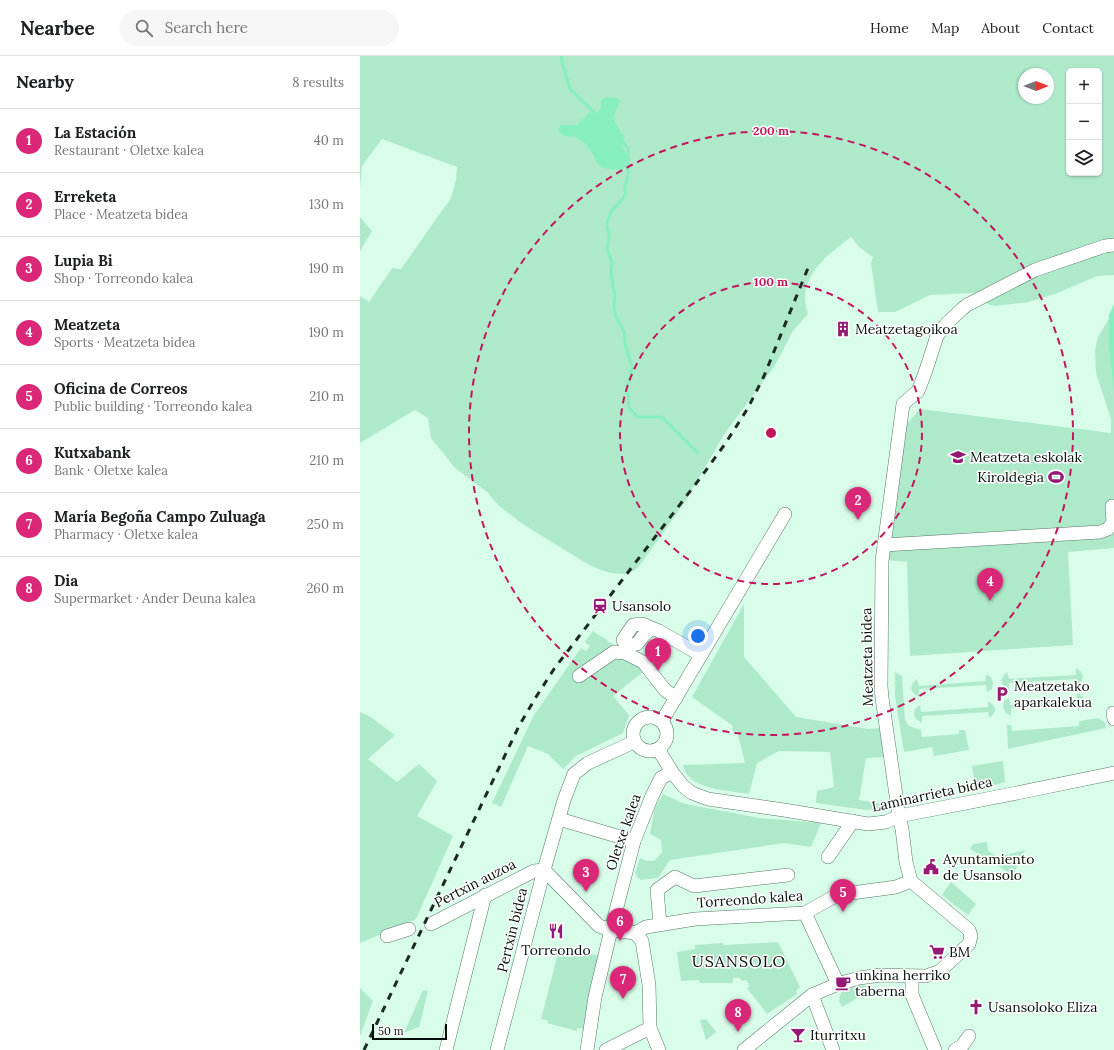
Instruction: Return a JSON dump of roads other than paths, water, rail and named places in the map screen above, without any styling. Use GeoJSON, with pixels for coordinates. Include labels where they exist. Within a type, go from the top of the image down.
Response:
{"type":"FeatureCollection","features":[{"type":"Feature","properties":{"kind":"street","name":"Meatzeta bidea"},"geometry":{"type":"LineString","coordinates":[[911,881],[906,862],[881,686],[882,561],[903,404],[918,391],[937,336],[947,323],[967,305],[1035,270],[1104,246],[1114,245]]}},
{"type":"Feature","properties":{"kind":"street"},"geometry":{"type":"LineString","coordinates":[[884,545],[1100,532],[1108,529],[1113,522],[1112,506]]}},
{"type":"Feature","properties":{"kind":"street"},"geometry":{"type":"LineString","coordinates":[[662,721],[785,514]]}},
{"type":"Feature","properties":{"kind":"street"},"geometry":{"type":"LineString","coordinates":[[652,628],[702,655]]}},
{"type":"Feature","properties":{"kind":"street"},"geometry":{"type":"LineString","coordinates":[[579,676],[614,652],[624,653],[643,662],[665,690],[676,698]]}},
{"type":"Feature","properties":{"kind":"street"},"geometry":{"type":"LineString","coordinates":[[647,716],[653,716],[662,721],[666,726],[667,731],[666,742],[658,749],[653,751],[642,750],[634,742],[633,737],[634,726],[637,721],[647,716]]}},
{"type":"Feature","properties":{"kind":"street","name":"Pertxin bidea"},"geometry":{"type":"LineString","coordinates":[[497,1050],[539,870],[559,819],[574,774],[588,763],[634,742]]}},
{"type":"Feature","properties":{"kind":"street","name":"Laminarrieta bidea"},"geometry":{"type":"LineString","coordinates":[[658,749],[672,772],[683,786],[692,793],[708,800],[868,824],[886,822],[899,816],[1114,773]]}},
{"type":"Feature","properties":{"kind":"street","name":"Oletxe kalea"},"geometry":{"type":"LineString","coordinates":[[587,1050],[595,997],[634,841],[661,778],[672,772]]}},
{"type":"Feature","properties":{"kind":"street"},"geometry":{"type":"LineString","coordinates":[[559,819],[634,841]]}},
{"type":"Feature","properties":{"kind":"street"},"geometry":{"type":"LineString","coordinates":[[828,857],[853,821]]}},
{"type":"Feature","properties":{"kind":"street"},"geometry":{"type":"LineString","coordinates":[[539,870],[599,926],[611,930],[635,933],[642,941],[649,985],[650,1028],[659,1050]]}},
{"type":"Feature","properties":{"kind":"street","name":"Pertxin auzoa"},"geometry":{"type":"LineString","coordinates":[[431,924],[539,870]]}},
{"type":"Feature","properties":{"kind":"street"},"geometry":{"type":"LineString","coordinates":[[660,924],[657,890],[675,878],[694,886],[788,875]]}},
{"type":"Feature","properties":{"kind":"street"},"geometry":{"type":"LineString","coordinates":[[751,1048],[812,996],[838,984],[860,978],[881,975],[926,976],[940,971],[969,944],[971,936],[969,930],[911,881]]}},
{"type":"Feature","properties":{"kind":"street","name":"Torreondo kalea"},"geometry":{"type":"LineString","coordinates":[[635,933],[646,927],[695,919],[804,914],[837,895],[896,887],[911,881]]}},
{"type":"Feature","properties":{"kind":"street"},"geometry":{"type":"LineString","coordinates":[[446,1050],[485,896]]}},
{"type":"Feature","properties":{"kind":"street"},"geometry":{"type":"LineString","coordinates":[[804,914],[838,984]]}},
{"type":"Feature","properties":{"kind":"street"},"geometry":{"type":"LineString","coordinates":[[387,936],[410,929]]}},
{"type":"Feature","properties":{"kind":"street"},"geometry":{"type":"LineString","coordinates":[[912,976],[912,995],[935,1050]]}},
{"type":"Feature","properties":{"kind":"street"},"geometry":{"type":"LineString","coordinates":[[812,996],[833,1050]]}},
{"type":"Feature","properties":{"kind":"street"},"geometry":{"type":"LineString","coordinates":[[606,1050],[650,1028]]}},
{"type":"Feature","properties":{"kind":"street"},"geometry":{"type":"LineString","coordinates":[[955,1050],[962,1046],[969,1036]]}},
{"type":"Feature","properties":{"kind":"waterway"},"geometry":{"type":"LineString","coordinates":[[561,56],[570,89],[596,114]]}},
{"type":"Feature","properties":{"kind":"waterway"},"geometry":{"type":"LineString","coordinates":[[621,139],[628,149],[628,176],[625,187],[625,195],[612,210],[607,222],[609,234],[607,248],[612,263],[611,271],[615,295],[614,307],[616,317],[624,332],[625,344],[632,367],[627,386],[629,408],[638,417],[663,418],[698,453]]}},
{"type":"Feature","properties":{"kind":"railway"},"geometry":{"type":"LineString","coordinates":[[364,1050],[519,726],[554,669],[701,477],[725,444],[748,408],[764,376],[808,268]]}},
{"type":"Feature","properties":{"kind":"place","name":"Meatzetagoikoa"},"geometry":{"type":"Point","coordinates":[843,329]}},
{"type":"Feature","properties":{"kind":"place","name":"Meatzeta eskolak"},"geometry":{"type":"Point","coordinates":[958,457]}},
{"type":"Feature","properties":{"kind":"place","name":"Kiroldegia"},"geometry":{"type":"Point","coordinates":[1056,477]}},
{"type":"Feature","properties":{"kind":"place","name":"Erreketa"},"geometry":{"type":"Point","coordinates":[858,520]}},
{"type":"Feature","properties":{"kind":"place","name":"Meatzeta"},"geometry":{"type":"Point","coordinates":[990,601]}},
{"type":"Feature","properties":{"kind":"place","name":"Usansolo"},"geometry":{"type":"Point","coordinates":[600,606]}},
{"type":"Feature","properties":{"kind":"place","name":"La Estación"},"geometry":{"type":"Point","coordinates":[658,671]}},
{"type":"Feature","properties":{"kind":"place","name":"Meatzetako aparkalekua"},"geometry":{"type":"Point","coordinates":[1002,694]}},
{"type":"Feature","properties":{"kind":"place","name":"Ayuntamiento de Usansolo"},"geometry":{"type":"Point","coordinates":[931,867]}},
{"type":"Feature","properties":{"kind":"place","name":"Lupia Bi"},"geometry":{"type":"Point","coordinates":[586,892]}},
{"type":"Feature","properties":{"kind":"place","name":"Oficina de Correos"},"geometry":{"type":"Point","coordinates":[843,912]}},
{"type":"Feature","properties":{"kind":"place","name":"Torreondo"},"geometry":{"type":"Point","coordinates":[556,931]}},
{"type":"Feature","properties":{"kind":"place","name":"Kutxabank"},"geometry":{"type":"Point","coordinates":[620,941]}},
{"type":"Feature","properties":{"kind":"place","name":"BM"},"geometry":{"type":"Point","coordinates":[937,952]}},
{"type":"Feature","properties":{"kind":"place","name":"unkina herriko taberna"},"geometry":{"type":"Point","coordinates":[843,983]}},
{"type":"Feature","properties":{"kind":"place","name":"María Begoña Campo Zuluaga"},"geometry":{"type":"Point","coordinates":[623,999]}},
{"type":"Feature","properties":{"kind":"place","name":"Usansoloko Eliza"},"geometry":{"type":"Point","coordinates":[976,1007]}},
{"type":"Feature","properties":{"kind":"place","name":"Dia"},"geometry":{"type":"Point","coordinates":[738,1032]}},
{"type":"Feature","properties":{"kind":"place","name":"Iturritxu"},"geometry":{"type":"Point","coordinates":[798,1035]}},
{"type":"Feature","properties":{"kind":"district","name":"USANSOLO"},"geometry":{"type":"Point","coordinates":[739,961]}}]}
